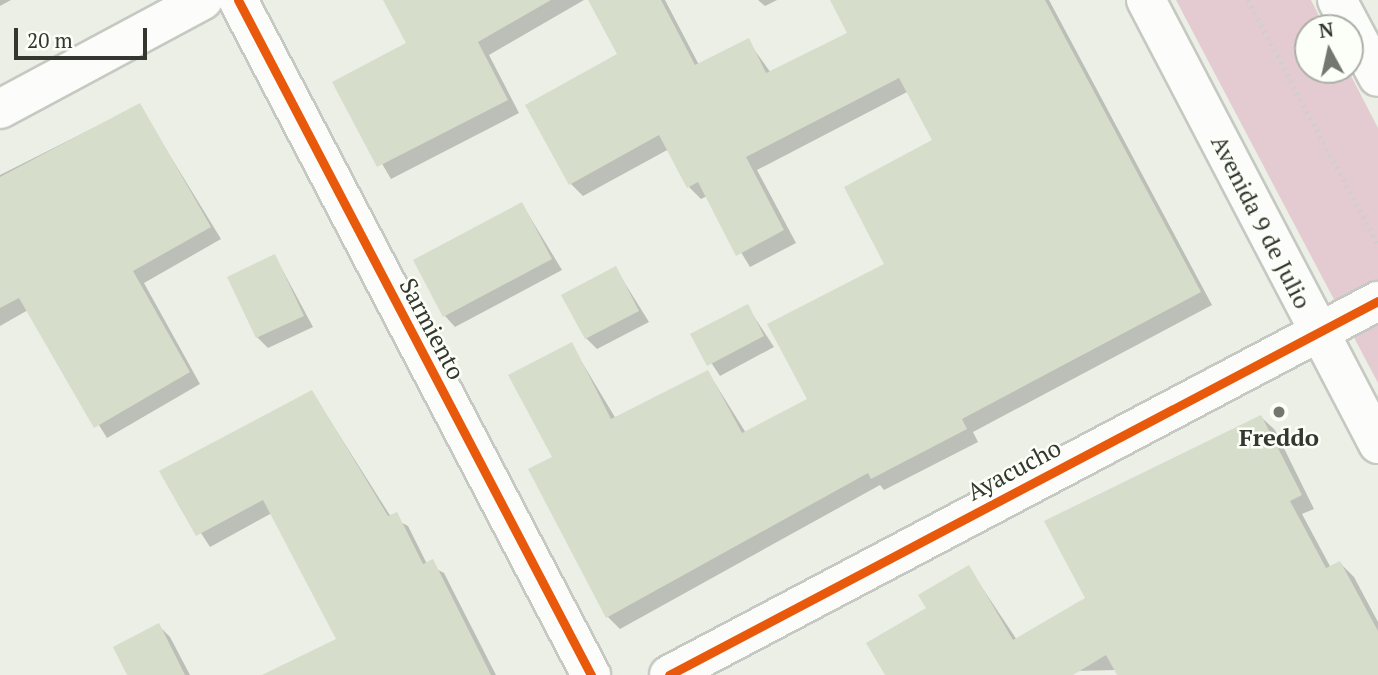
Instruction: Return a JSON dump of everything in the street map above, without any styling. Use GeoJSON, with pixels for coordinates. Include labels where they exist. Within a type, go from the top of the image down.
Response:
{"type":"FeatureCollection","features":[{"type":"Feature","properties":{"kind":"street"},"geometry":{"type":"LineString","coordinates":[[0,108],[203,0]]}},
{"type":"Feature","properties":{"kind":"street","name":"Sarmiento"},"geometry":{"type":"LineString","coordinates":[[238,0],[592,675]]}},
{"type":"Feature","properties":{"kind":"street","name":"Avenida 9 de Julio"},"geometry":{"type":"LineString","coordinates":[[1146,0],[1378,444]]}},
{"type":"Feature","properties":{"kind":"street"},"geometry":{"type":"LineString","coordinates":[[1337,0],[1378,77]]}},
{"type":"Feature","properties":{"kind":"street","name":"Ayacucho"},"geometry":{"type":"LineString","coordinates":[[669,675],[1378,301]]}},
{"type":"Feature","properties":{"kind":"path"},"geometry":{"type":"LineString","coordinates":[[1248,0],[1378,244]]}},
{"type":"Feature","properties":{"kind":"shaded area"},"geometry":{"type":"Polygon","coordinates":[[[1176,0],[1311,0],[1318,14],[1294,14],[1294,84],[1355,84],[1378,128],[1378,383],[1176,0]]]}},
{"type":"Feature","properties":{"kind":"building"},"geometry":{"type":"Polygon","coordinates":[[[383,0],[551,0],[478,42],[508,100],[377,167],[332,82],[406,43],[383,0]]]}},
{"type":"Feature","properties":{"kind":"building"},"geometry":{"type":"Polygon","coordinates":[[[588,0],[661,0],[695,65],[749,38],[766,73],[847,33],[830,0],[1045,0],[1201,292],[962,419],[967,429],[871,479],[868,473],[606,618],[528,469],[552,457],[508,375],[572,342],[611,419],[708,370],[742,433],[807,399],[767,324],[884,264],[844,187],[932,140],[899,78],[746,157],[784,230],[736,256],[698,182],[687,188],[659,135],[569,185],[525,105],[617,54],[588,0]]]}},
{"type":"Feature","properties":{"kind":"building"},"geometry":{"type":"Polygon","coordinates":[[[140,103],[211,227],[133,271],[190,372],[94,428],[19,298],[0,308],[0,177],[140,103]]]}},
{"type":"Feature","properties":{"kind":"building"},"geometry":{"type":"Polygon","coordinates":[[[522,202],[552,259],[443,317],[413,260],[522,202]]]}},
{"type":"Feature","properties":{"kind":"building"},"geometry":{"type":"Polygon","coordinates":[[[275,254],[304,316],[256,338],[227,277],[275,254]]]}},
{"type":"Feature","properties":{"kind":"building"},"geometry":{"type":"Polygon","coordinates":[[[616,266],[639,311],[585,339],[561,295],[616,266]]]}},
{"type":"Feature","properties":{"kind":"building"},"geometry":{"type":"Polygon","coordinates":[[[748,304],[764,336],[707,366],[690,334],[748,304]]]}},
{"type":"Feature","properties":{"kind":"building"},"geometry":{"type":"Polygon","coordinates":[[[312,390],[388,516],[397,512],[423,564],[433,559],[491,675],[262,675],[336,639],[263,500],[196,536],[159,471],[312,390]]]}},
{"type":"Feature","properties":{"kind":"building"},"geometry":{"type":"Polygon","coordinates":[[[1261,415],[1302,495],[1290,501],[1326,568],[1340,561],[1378,631],[1378,675],[1117,675],[1106,655],[1073,675],[885,675],[866,643],[926,608],[918,595],[969,565],[1013,640],[1085,598],[1044,521],[1261,415]]]}},
{"type":"Feature","properties":{"kind":"building"},"geometry":{"type":"Polygon","coordinates":[[[159,623],[185,675],[127,675],[113,647],[159,623]]]}},
{"type":"Feature","properties":{"kind":"cycle path"},"geometry":{"type":"LineString","coordinates":[[238,0],[591,675]]}},
{"type":"Feature","properties":{"kind":"cycle path"},"geometry":{"type":"LineString","coordinates":[[669,675],[1378,301]]}},
{"type":"Feature","properties":{"kind":"place","name":"Freddo"},"geometry":{"type":"Point","coordinates":[1279,412]}}]}
